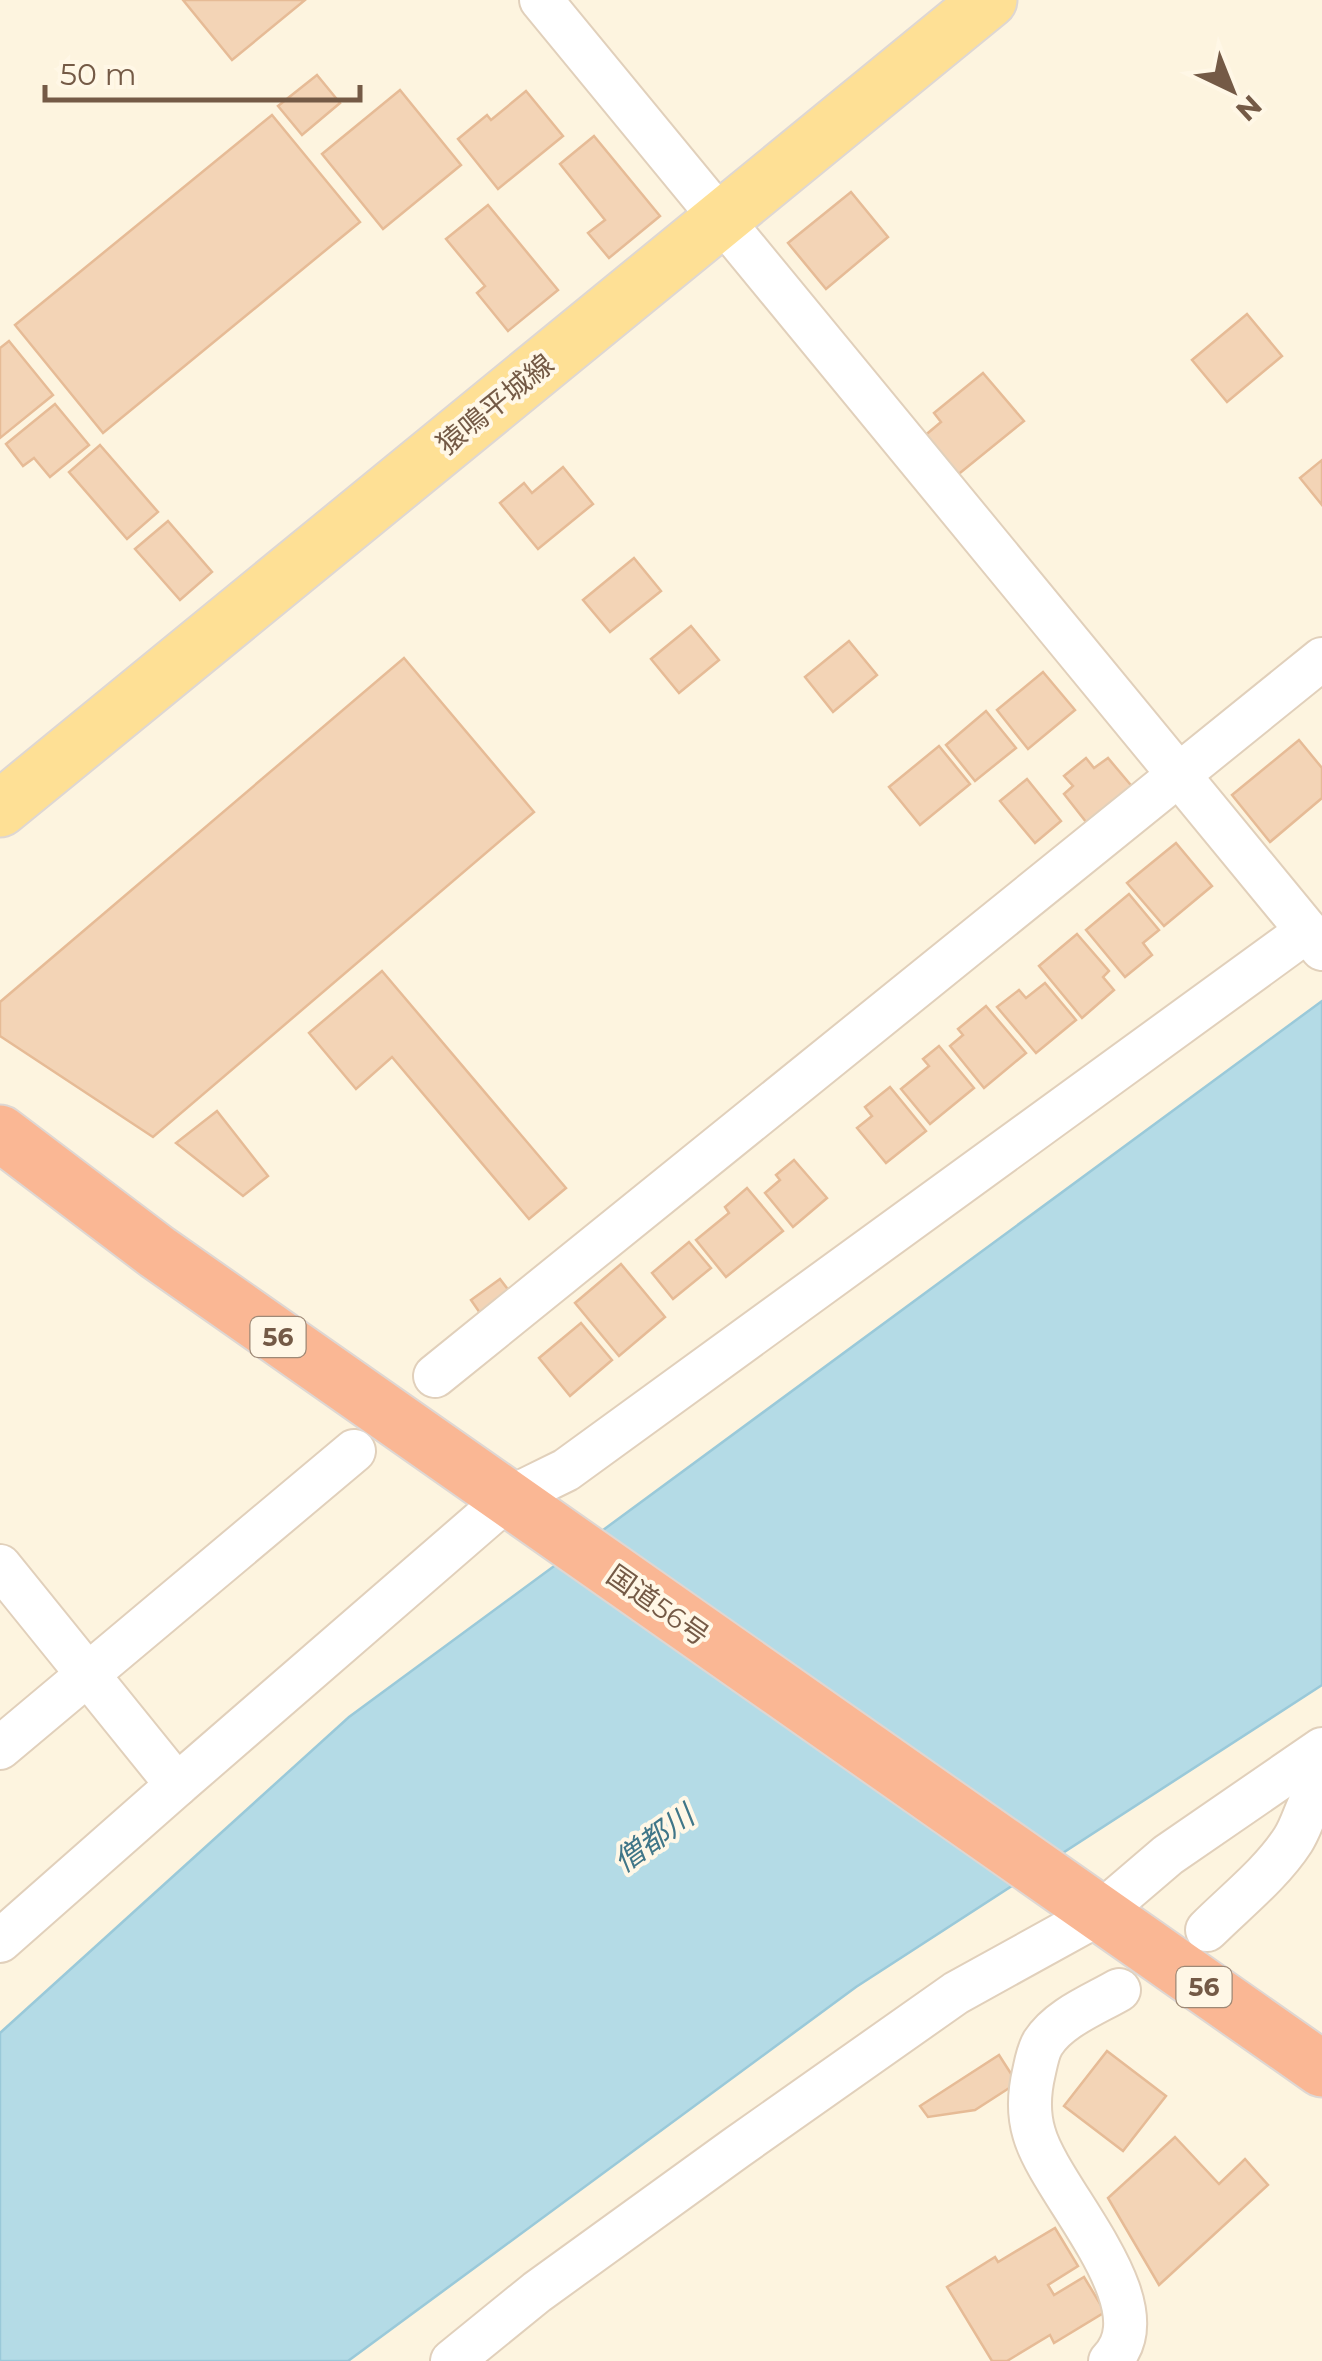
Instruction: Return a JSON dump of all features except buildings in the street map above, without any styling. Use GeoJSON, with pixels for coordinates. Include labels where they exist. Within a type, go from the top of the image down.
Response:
{"type":"FeatureCollection","features":[{"type":"Feature","properties":{"kind":"highway","name":"国道56号"},"geometry":{"type":"LineString","coordinates":[[0,1133],[157,1252],[1322,2069]]}},
{"type":"Feature","properties":{"kind":"main road","name":"猿鳴平城線"},"geometry":{"type":"LineString","coordinates":[[0,808],[989,0]]}},
{"type":"Feature","properties":{"kind":"street"},"geometry":{"type":"LineString","coordinates":[[0,1941],[507,1499],[566,1470],[1314,940],[540,0]]}},
{"type":"Feature","properties":{"kind":"street"},"geometry":{"type":"LineString","coordinates":[[434,1376],[1322,659]]}},
{"type":"Feature","properties":{"kind":"street"},"geometry":{"type":"LineString","coordinates":[[0,1748],[354,1451]]}},
{"type":"Feature","properties":{"kind":"street"},"geometry":{"type":"LineString","coordinates":[[0,1566],[176,1784]]}},
{"type":"Feature","properties":{"kind":"street"},"geometry":{"type":"LineString","coordinates":[[452,2361],[537,2292],[956,1993],[1092,1910],[1322,1749]]}},
{"type":"Feature","properties":{"kind":"street"},"geometry":{"type":"LineString","coordinates":[[1206,1930],[1275,1863],[1295,1838],[1308,1800],[1322,1785]]}},
{"type":"Feature","properties":{"kind":"street"},"geometry":{"type":"LineString","coordinates":[[1110,2361],[1119,2352],[1126,2328],[1122,2293],[1034,2135],[1029,2095],[1041,2044],[1063,2022],[1118,1990]]}},
{"type":"Feature","properties":{"kind":"water","name":"僧都川"},"geometry":{"type":"Polygon","coordinates":[[[1322,1001],[1322,1685],[856,1987],[348,2361],[0,2361],[0,2033],[349,1717],[1322,1001]]]}}]}
